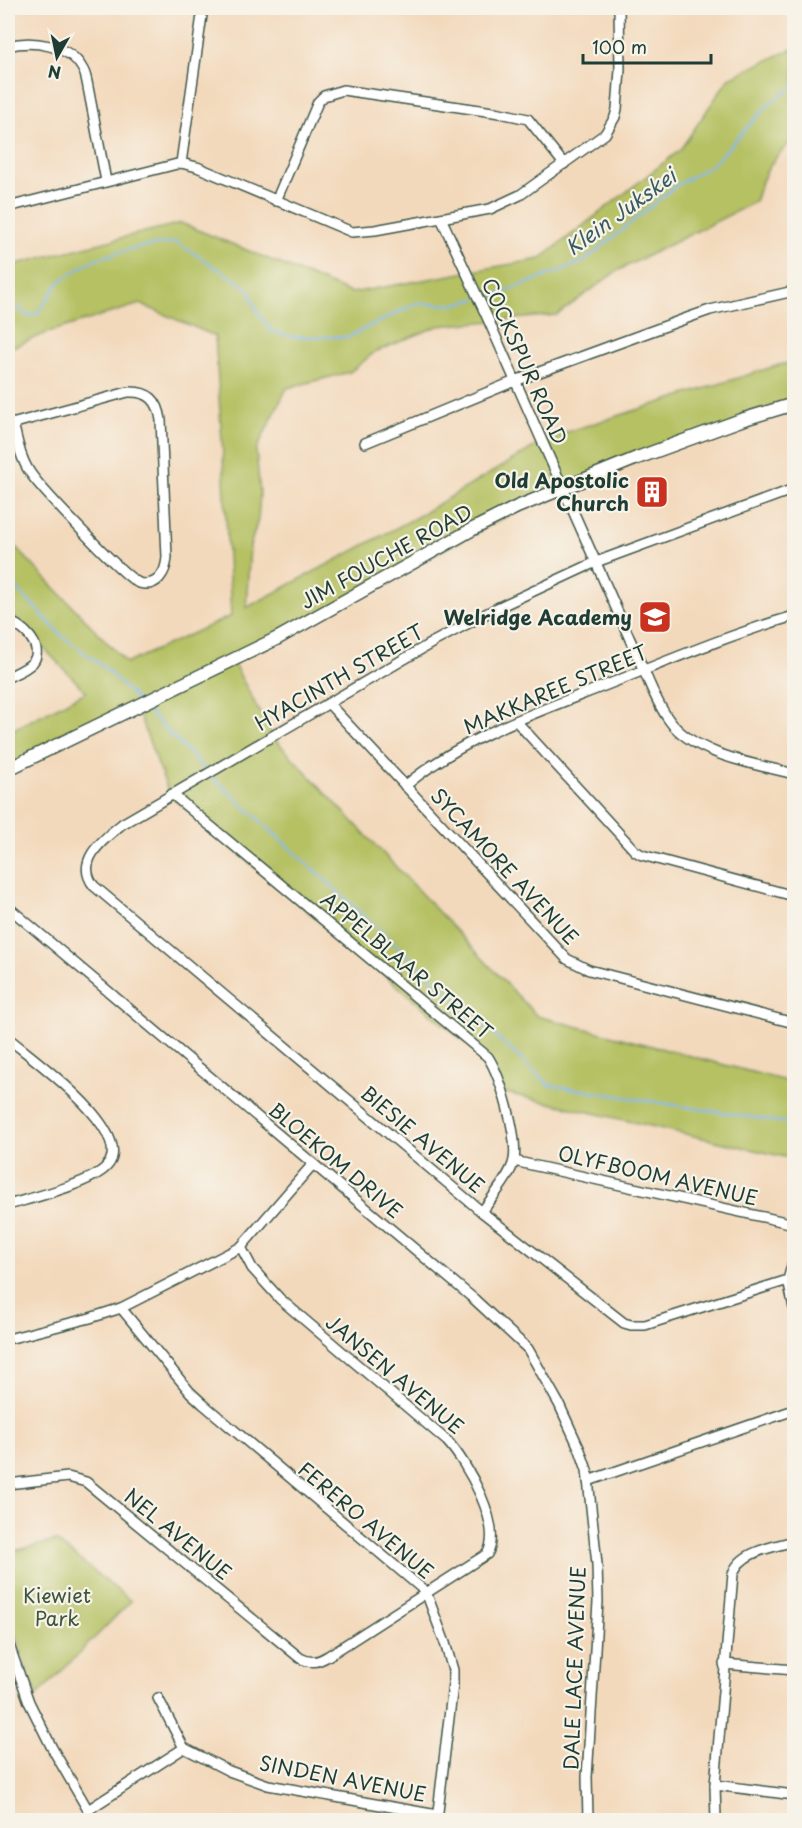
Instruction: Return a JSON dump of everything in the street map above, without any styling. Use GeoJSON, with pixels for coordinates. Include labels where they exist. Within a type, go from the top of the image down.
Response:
{"type":"FeatureCollection","features":[{"type":"Feature","properties":{"kind":"street"},"geometry":{"type":"LineString","coordinates":[[181,163],[203,8]]}},
{"type":"Feature","properties":{"kind":"street"},"geometry":{"type":"LineString","coordinates":[[8,207],[181,163],[197,167],[352,232],[375,230],[490,209],[520,195],[605,134],[615,117],[620,70],[618,8]]}},
{"type":"Feature","properties":{"kind":"street"},"geometry":{"type":"LineString","coordinates":[[8,46],[18,43],[49,46],[63,50],[82,68],[87,82],[106,182]]}},
{"type":"Feature","properties":{"kind":"street"},"geometry":{"type":"LineString","coordinates":[[276,201],[318,102],[324,96],[343,90],[500,112],[528,119],[564,164]]}},
{"type":"Feature","properties":{"kind":"street","name":"COCKSPUR ROAD"},"geometry":{"type":"LineString","coordinates":[[441,218],[644,670],[670,721],[682,733],[704,747],[723,755],[795,774]]}},
{"type":"Feature","properties":{"kind":"street"},"geometry":{"type":"LineString","coordinates":[[364,443],[516,381],[710,310],[795,291]]}},
{"type":"Feature","properties":{"kind":"street"},"geometry":{"type":"LineString","coordinates":[[128,392],[137,392],[152,397],[157,404],[161,420],[167,557],[162,576],[152,583],[139,583],[132,579],[77,525],[30,473],[10,424],[128,392]]}},
{"type":"Feature","properties":{"kind":"street","name":"JIM FOUCHE ROAD"},"geometry":{"type":"LineString","coordinates":[[8,769],[278,638],[473,529],[562,488],[741,420],[795,404]]}},
{"type":"Feature","properties":{"kind":"street","name":"HYACINTH STREET"},"geometry":{"type":"LineString","coordinates":[[89,860],[100,844],[122,824],[468,623],[596,562],[795,489]]}},
{"type":"Feature","properties":{"kind":"street","name":"MAKKAREE STREET"},"geometry":{"type":"LineString","coordinates":[[405,786],[453,751],[516,721],[644,670],[795,616]]}},
{"type":"Feature","properties":{"kind":"street"},"geometry":{"type":"LineString","coordinates":[[8,622],[15,623],[32,640],[36,653],[32,663],[8,677]]}},
{"type":"Feature","properties":{"kind":"street","name":"SYCAMORE AVENUE"},"geometry":{"type":"LineString","coordinates":[[329,704],[559,951],[574,964],[589,970],[795,1023]]}},
{"type":"Feature","properties":{"kind":"street"},"geometry":{"type":"LineString","coordinates":[[516,721],[635,851],[642,855],[795,896]]}},
{"type":"Feature","properties":{"kind":"street","name":"APPELBLAAR STREET"},"geometry":{"type":"LineString","coordinates":[[172,794],[484,1052],[494,1068],[503,1091],[514,1142],[514,1161]]}},
{"type":"Feature","properties":{"kind":"street","name":"BIESIE AVENUE"},"geometry":{"type":"LineString","coordinates":[[89,860],[87,874],[94,886],[482,1212],[614,1317],[631,1325],[645,1325],[788,1280]]}},
{"type":"Feature","properties":{"kind":"street","name":"BLOEKOM DRIVE"},"geometry":{"type":"LineString","coordinates":[[8,907],[474,1299],[528,1349],[547,1381],[575,1438],[584,1460],[588,1481]]}},
{"type":"Feature","properties":{"kind":"street"},"geometry":{"type":"LineString","coordinates":[[8,1038],[87,1105],[99,1119],[108,1135],[113,1151],[112,1159],[101,1172],[80,1182],[8,1205]]}},
{"type":"Feature","properties":{"kind":"street"},"geometry":{"type":"LineString","coordinates":[[482,1212],[508,1174],[514,1161]]}},
{"type":"Feature","properties":{"kind":"street","name":"OLYFBOOM AVENUE"},"geometry":{"type":"LineString","coordinates":[[514,1161],[795,1224]]}},
{"type":"Feature","properties":{"kind":"street"},"geometry":{"type":"LineString","coordinates":[[8,1339],[121,1308],[241,1247],[313,1164]]}},
{"type":"Feature","properties":{"kind":"street","name":"JANSEN AVENUE"},"geometry":{"type":"LineString","coordinates":[[241,1247],[252,1268],[279,1299],[447,1441],[459,1454],[479,1490],[491,1536],[490,1549],[483,1557],[328,1656],[310,1662]]}},
{"type":"Feature","properties":{"kind":"street"},"geometry":{"type":"LineString","coordinates":[[795,1258],[788,1280],[795,1308]]}},
{"type":"Feature","properties":{"kind":"street","name":"FERERO AVENUE"},"geometry":{"type":"LineString","coordinates":[[121,1308],[190,1392],[426,1592],[445,1643],[453,1677],[452,1708],[437,1818]]}},
{"type":"Feature","properties":{"kind":"street"},"geometry":{"type":"LineString","coordinates":[[588,1481],[795,1410]]}},
{"type":"Feature","properties":{"kind":"street","name":"NEL AVENUE"},"geometry":{"type":"LineString","coordinates":[[8,1485],[68,1477],[86,1482],[300,1658],[310,1662]]}},
{"type":"Feature","properties":{"kind":"street","name":"DALE LACE AVENUE"},"geometry":{"type":"LineString","coordinates":[[588,1481],[597,1564],[598,1602],[587,1777],[588,1821]]}},
{"type":"Feature","properties":{"kind":"street"},"geometry":{"type":"LineString","coordinates":[[716,1821],[715,1785],[731,1580],[734,1569],[747,1557],[795,1541]]}},
{"type":"Feature","properties":{"kind":"street"},"geometry":{"type":"LineString","coordinates":[[8,1642],[29,1702],[52,1748],[88,1810],[90,1821]]}},
{"type":"Feature","properties":{"kind":"street"},"geometry":{"type":"LineString","coordinates":[[724,1664],[795,1670]]}},
{"type":"Feature","properties":{"kind":"street"},"geometry":{"type":"LineString","coordinates":[[88,1810],[184,1749],[158,1698]]}},
{"type":"Feature","properties":{"kind":"street","name":"SINDEN AVENUE"},"geometry":{"type":"LineString","coordinates":[[184,1749],[229,1771],[268,1785],[437,1818]]}},
{"type":"Feature","properties":{"kind":"street"},"geometry":{"type":"LineString","coordinates":[[715,1785],[795,1795]]}},
{"type":"Feature","properties":{"kind":"green space"},"geometry":{"type":"Polygon","coordinates":[[[794,48],[794,139],[779,153],[769,167],[755,202],[617,271],[557,315],[438,326],[375,352],[350,372],[287,388],[256,450],[260,493],[258,520],[250,546],[246,608],[415,518],[551,437],[794,362],[794,403],[562,488],[232,660],[273,737],[537,1016],[794,1083],[794,1159],[502,1092],[485,1059],[170,796],[136,707],[8,768],[8,732],[86,692],[8,611],[8,539],[127,663],[231,616],[215,336],[140,304],[52,331],[8,349],[8,266],[181,223],[351,293],[540,259],[680,150],[729,78],[794,48]]]}},
{"type":"Feature","properties":{"kind":"green space","name":"Kiewiet Park"},"geometry":{"type":"Polygon","coordinates":[[[56,1541],[131,1601],[37,1696],[8,1616],[8,1552],[56,1541]]]}},
{"type":"Feature","properties":{"kind":"waterway","name":"Klein Jukskei"},"geometry":{"type":"LineString","coordinates":[[482,298],[583,262],[677,185],[713,164],[770,103],[794,86]]}},
{"type":"Feature","properties":{"kind":"waterway","name":"Klein Jukskei"},"geometry":{"type":"LineString","coordinates":[[8,306],[17,306],[27,316],[37,314],[60,281],[93,260],[134,248],[176,242],[248,288],[256,309],[271,331],[293,337],[348,337],[417,303],[452,305],[476,299]]}},
{"type":"Feature","properties":{"kind":"waterway"},"geometry":{"type":"LineString","coordinates":[[8,579],[61,635],[106,669],[139,702]]}},
{"type":"Feature","properties":{"kind":"waterway"},"geometry":{"type":"LineString","coordinates":[[145,708],[206,771]]}},
{"type":"Feature","properties":{"kind":"waterway"},"geometry":{"type":"LineString","coordinates":[[210,775],[549,1085],[794,1124]]}},
{"type":"Feature","properties":{"kind":"place","name":"Old Apostolic Church"},"geometry":{"type":"Point","coordinates":[652,492]}},
{"type":"Feature","properties":{"kind":"place","name":"Welridge Academy"},"geometry":{"type":"Point","coordinates":[655,617]}}]}
